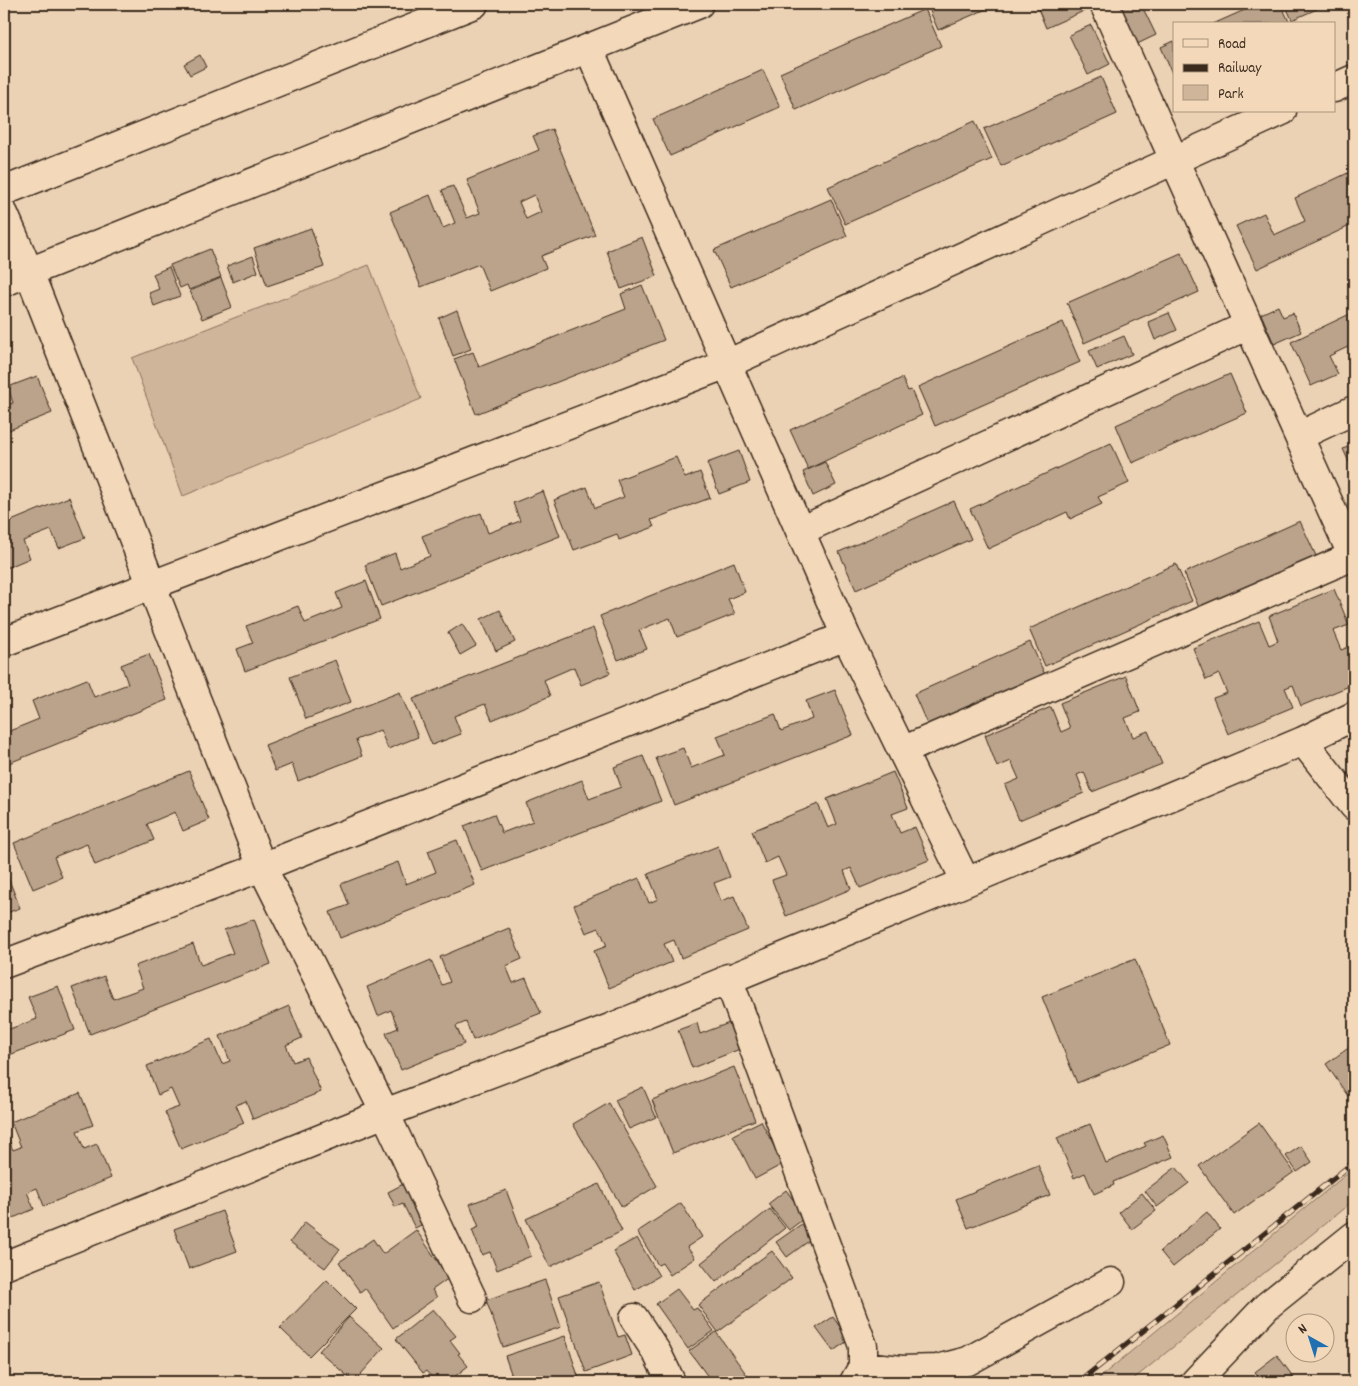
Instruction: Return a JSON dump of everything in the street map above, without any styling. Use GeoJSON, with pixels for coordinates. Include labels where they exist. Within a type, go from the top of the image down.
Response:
{"type":"FeatureCollection","features":[{"type":"Feature","properties":{"kind":"street"},"geometry":{"type":"LineString","coordinates":[[4,191],[474,4]]}},
{"type":"Feature","properties":{"kind":"street"},"geometry":{"type":"LineString","coordinates":[[4,282],[699,4]]}},
{"type":"Feature","properties":{"kind":"street"},"geometry":{"type":"LineString","coordinates":[[902,751],[1354,558],[1104,4]]}},
{"type":"Feature","properties":{"kind":"street"},"geometry":{"type":"LineString","coordinates":[[589,49],[846,636],[966,882]]}},
{"type":"Feature","properties":{"kind":"street"},"geometry":{"type":"LineString","coordinates":[[1336,87],[1354,79]]}},
{"type":"Feature","properties":{"kind":"street"},"geometry":{"type":"LineString","coordinates":[[4,642],[727,364],[1280,112]]}},
{"type":"Feature","properties":{"kind":"street"},"geometry":{"type":"LineString","coordinates":[[4,214],[29,272],[262,867],[385,1113],[472,1298]]}},
{"type":"Feature","properties":{"kind":"street"},"geometry":{"type":"LineString","coordinates":[[800,531],[1249,325]]}},
{"type":"Feature","properties":{"kind":"street"},"geometry":{"type":"LineString","coordinates":[[1299,436],[1354,410]]}},
{"type":"Feature","properties":{"kind":"street"},"geometry":{"type":"LineString","coordinates":[[4,964],[262,867],[846,636]]}},
{"type":"Feature","properties":{"kind":"street"},"geometry":{"type":"LineString","coordinates":[[4,1266],[385,1113],[610,1028],[1303,741],[1354,716]]}},
{"type":"Feature","properties":{"kind":"street"},"geometry":{"type":"LineString","coordinates":[[1303,741],[1354,806]]}},
{"type":"Feature","properties":{"kind":"street"},"geometry":{"type":"LineString","coordinates":[[728,978],[863,1346],[858,1374],[902,1370],[937,1370],[968,1361],[1111,1282]]}},
{"type":"Feature","properties":{"kind":"street"},"geometry":{"type":"LineString","coordinates":[[1196,1382],[1267,1306],[1354,1236]]}},
{"type":"Feature","properties":{"kind":"street"},"geometry":{"type":"LineString","coordinates":[[634,1318],[657,1353],[670,1382]]}},
{"type":"Feature","properties":{"kind":"green space"},"geometry":{"type":"Polygon","coordinates":[[[369,265],[421,399],[183,496],[132,358],[369,265]]]}},
{"type":"Feature","properties":{"kind":"green space"},"geometry":{"type":"Polygon","coordinates":[[[1354,1168],[1354,1200],[1130,1382],[1094,1382],[1354,1168]]]}},
{"type":"Feature","properties":{"kind":"building"},"geometry":{"type":"Polygon","coordinates":[[[927,4],[998,4],[938,30],[927,4]]]}},
{"type":"Feature","properties":{"kind":"building"},"geometry":{"type":"Polygon","coordinates":[[[1036,4],[1083,4],[1086,10],[1046,28],[1036,4]]]}},
{"type":"Feature","properties":{"kind":"building"},"geometry":{"type":"Polygon","coordinates":[[[1114,4],[1141,4],[1156,35],[1133,46],[1114,4]]]}},
{"type":"Feature","properties":{"kind":"building"},"geometry":{"type":"Polygon","coordinates":[[[1258,4],[1281,4],[1289,22],[1218,22],[1258,4]]]}},
{"type":"Feature","properties":{"kind":"building"},"geometry":{"type":"Polygon","coordinates":[[[1285,4],[1328,4],[1292,20],[1285,4]]]}},
{"type":"Feature","properties":{"kind":"building"},"geometry":{"type":"Polygon","coordinates":[[[925,9],[941,46],[796,110],[780,73],[925,9]]]}},
{"type":"Feature","properties":{"kind":"building"},"geometry":{"type":"Polygon","coordinates":[[[1091,25],[1110,64],[1088,75],[1069,35],[1091,25]]]}},
{"type":"Feature","properties":{"kind":"building"},"geometry":{"type":"Polygon","coordinates":[[[1173,41],[1173,76],[1161,47],[1173,41]]]}},
{"type":"Feature","properties":{"kind":"building"},"geometry":{"type":"Polygon","coordinates":[[[200,55],[206,67],[190,75],[184,64],[200,55]]]}},
{"type":"Feature","properties":{"kind":"building"},"geometry":{"type":"Polygon","coordinates":[[[763,70],[780,107],[670,156],[653,119],[763,70]]]}},
{"type":"Feature","properties":{"kind":"building"},"geometry":{"type":"Polygon","coordinates":[[[1101,77],[1117,114],[1001,166],[984,129],[1101,77]]]}},
{"type":"Feature","properties":{"kind":"building"},"geometry":{"type":"Polygon","coordinates":[[[975,121],[992,159],[845,224],[828,187],[975,121]]]}},
{"type":"Feature","properties":{"kind":"building"},"geometry":{"type":"Polygon","coordinates":[[[552,129],[595,235],[541,256],[546,268],[490,291],[479,264],[421,287],[390,212],[430,195],[443,228],[455,223],[442,190],[453,186],[467,218],[480,213],[467,180],[539,150],[533,136],[552,129]],[[534,195],[519,202],[526,219],[541,212],[534,195]]]}},
{"type":"Feature","properties":{"kind":"building"},"geometry":{"type":"Polygon","coordinates":[[[1350,172],[1354,181],[1354,224],[1257,269],[1236,226],[1264,213],[1274,235],[1305,221],[1295,198],[1350,172]]]}},
{"type":"Feature","properties":{"kind":"building"},"geometry":{"type":"Polygon","coordinates":[[[831,199],[847,236],[731,287],[714,250],[831,199]]]}},
{"type":"Feature","properties":{"kind":"building"},"geometry":{"type":"Polygon","coordinates":[[[311,228],[324,267],[267,286],[254,248],[311,228]]]}},
{"type":"Feature","properties":{"kind":"building"},"geometry":{"type":"Polygon","coordinates":[[[642,237],[657,276],[621,289],[607,251],[642,237]]]}},
{"type":"Feature","properties":{"kind":"building"},"geometry":{"type":"Polygon","coordinates":[[[210,249],[221,277],[189,290],[187,285],[180,288],[170,265],[210,249]]]}},
{"type":"Feature","properties":{"kind":"building"},"geometry":{"type":"Polygon","coordinates":[[[1181,253],[1199,292],[1084,343],[1067,303],[1181,253]]]}},
{"type":"Feature","properties":{"kind":"building"},"geometry":{"type":"Polygon","coordinates":[[[253,256],[258,272],[233,282],[227,266],[253,256]]]}},
{"type":"Feature","properties":{"kind":"building"},"geometry":{"type":"Polygon","coordinates":[[[169,267],[180,296],[154,306],[149,293],[159,289],[153,274],[169,267]]]}},
{"type":"Feature","properties":{"kind":"building"},"geometry":{"type":"Polygon","coordinates":[[[221,278],[232,307],[202,319],[190,291],[221,278]]]}},
{"type":"Feature","properties":{"kind":"building"},"geometry":{"type":"Polygon","coordinates":[[[642,285],[664,340],[476,414],[454,359],[473,352],[479,367],[626,309],[621,294],[642,285]]]}},
{"type":"Feature","properties":{"kind":"building"},"geometry":{"type":"Polygon","coordinates":[[[1278,306],[1283,317],[1293,313],[1301,332],[1274,344],[1261,314],[1278,306]]]}},
{"type":"Feature","properties":{"kind":"building"},"geometry":{"type":"Polygon","coordinates":[[[457,310],[471,349],[453,356],[439,318],[457,310]]]}},
{"type":"Feature","properties":{"kind":"building"},"geometry":{"type":"Polygon","coordinates":[[[1354,312],[1354,344],[1329,356],[1338,374],[1311,386],[1291,342],[1354,312]]]}},
{"type":"Feature","properties":{"kind":"building"},"geometry":{"type":"Polygon","coordinates":[[[1169,313],[1177,330],[1155,340],[1148,322],[1169,313]]]}},
{"type":"Feature","properties":{"kind":"building"},"geometry":{"type":"Polygon","coordinates":[[[1063,322],[1080,362],[935,426],[918,387],[1063,322]]]}},
{"type":"Feature","properties":{"kind":"building"},"geometry":{"type":"Polygon","coordinates":[[[1124,336],[1132,354],[1097,369],[1089,351],[1124,336]]]}},
{"type":"Feature","properties":{"kind":"building"},"geometry":{"type":"Polygon","coordinates":[[[1230,374],[1247,413],[1132,463],[1116,425],[1230,374]]]}},
{"type":"Feature","properties":{"kind":"building"},"geometry":{"type":"Polygon","coordinates":[[[37,376],[52,413],[4,432],[4,406],[13,403],[8,387],[37,376]]]}},
{"type":"Feature","properties":{"kind":"building"},"geometry":{"type":"Polygon","coordinates":[[[902,378],[908,391],[911,390],[922,415],[808,469],[790,430],[902,378]]]}},
{"type":"Feature","properties":{"kind":"building"},"geometry":{"type":"Polygon","coordinates":[[[1111,443],[1129,483],[1098,497],[1102,504],[1070,519],[1067,512],[988,549],[970,509],[1111,443]]]}},
{"type":"Feature","properties":{"kind":"building"},"geometry":{"type":"Polygon","coordinates":[[[1354,444],[1354,473],[1343,449],[1354,444]]]}},
{"type":"Feature","properties":{"kind":"building"},"geometry":{"type":"Polygon","coordinates":[[[739,451],[750,482],[719,494],[707,463],[739,451]]]}},
{"type":"Feature","properties":{"kind":"building"},"geometry":{"type":"Polygon","coordinates":[[[676,457],[685,478],[700,472],[710,498],[651,520],[654,527],[619,540],[617,534],[574,550],[554,500],[587,487],[595,508],[624,497],[617,480],[676,457]]]}},
{"type":"Feature","properties":{"kind":"building"},"geometry":{"type":"Polygon","coordinates":[[[825,462],[836,485],[813,496],[803,472],[825,462]]]}},
{"type":"Feature","properties":{"kind":"building"},"geometry":{"type":"Polygon","coordinates":[[[543,491],[560,536],[381,606],[365,565],[395,553],[400,568],[430,556],[422,536],[481,513],[488,533],[520,521],[513,503],[543,491]]]}},
{"type":"Feature","properties":{"kind":"building"},"geometry":{"type":"Polygon","coordinates":[[[69,497],[85,538],[59,548],[51,530],[23,541],[30,558],[4,569],[4,524],[69,497]]]}},
{"type":"Feature","properties":{"kind":"building"},"geometry":{"type":"Polygon","coordinates":[[[954,501],[971,539],[856,590],[839,552],[954,501]]]}},
{"type":"Feature","properties":{"kind":"building"},"geometry":{"type":"Polygon","coordinates":[[[1300,521],[1317,558],[1200,610],[1184,573],[1300,521]]]}},
{"type":"Feature","properties":{"kind":"building"},"geometry":{"type":"Polygon","coordinates":[[[734,562],[745,592],[728,599],[735,614],[677,637],[670,618],[639,630],[647,649],[618,660],[600,616],[734,562]]]}},
{"type":"Feature","properties":{"kind":"building"},"geometry":{"type":"Polygon","coordinates":[[[1176,564],[1192,601],[1045,666],[1029,629],[1176,564]]]}},
{"type":"Feature","properties":{"kind":"building"},"geometry":{"type":"Polygon","coordinates":[[[366,581],[380,619],[245,671],[237,649],[253,643],[246,626],[298,606],[305,623],[342,608],[336,593],[366,581]]]}},
{"type":"Feature","properties":{"kind":"building"},"geometry":{"type":"Polygon","coordinates":[[[1334,589],[1349,625],[1333,631],[1341,650],[1354,645],[1354,684],[1301,706],[1293,685],[1285,688],[1293,707],[1228,734],[1213,698],[1227,693],[1219,674],[1206,680],[1193,648],[1259,621],[1269,645],[1278,641],[1269,616],[1334,589]]]}},
{"type":"Feature","properties":{"kind":"building"},"geometry":{"type":"Polygon","coordinates":[[[500,610],[515,642],[496,651],[481,619],[500,610]]]}},
{"type":"Feature","properties":{"kind":"building"},"geometry":{"type":"Polygon","coordinates":[[[462,624],[476,646],[460,655],[448,633],[462,624]]]}},
{"type":"Feature","properties":{"kind":"building"},"geometry":{"type":"Polygon","coordinates":[[[593,628],[610,673],[581,685],[574,667],[544,680],[550,696],[492,720],[485,704],[454,716],[461,734],[432,745],[413,699],[593,628]]]}},
{"type":"Feature","properties":{"kind":"building"},"geometry":{"type":"Polygon","coordinates":[[[1030,642],[1047,679],[930,731],[914,694],[1030,642]]]}},
{"type":"Feature","properties":{"kind":"building"},"geometry":{"type":"Polygon","coordinates":[[[149,654],[167,700],[4,765],[4,724],[7,732],[39,719],[32,701],[87,679],[94,697],[128,684],[121,665],[149,654]]]}},
{"type":"Feature","properties":{"kind":"building"},"geometry":{"type":"Polygon","coordinates":[[[335,660],[351,702],[306,719],[290,677],[335,660]]]}},
{"type":"Feature","properties":{"kind":"building"},"geometry":{"type":"Polygon","coordinates":[[[1126,676],[1140,712],[1125,718],[1133,737],[1148,731],[1162,764],[1092,792],[1084,772],[1077,775],[1084,793],[1019,820],[1005,785],[1019,779],[1011,761],[997,767],[985,735],[1051,707],[1061,732],[1070,728],[1060,703],[1126,676]]]}},
{"type":"Feature","properties":{"kind":"building"},"geometry":{"type":"Polygon","coordinates":[[[835,690],[853,735],[674,805],[656,758],[683,748],[691,768],[725,755],[717,736],[775,714],[781,731],[812,719],[806,701],[835,690]]]}},
{"type":"Feature","properties":{"kind":"building"},"geometry":{"type":"Polygon","coordinates":[[[400,692],[418,737],[388,749],[380,730],[356,740],[362,756],[298,781],[292,764],[275,771],[265,745],[400,692]]]}},
{"type":"Feature","properties":{"kind":"building"},"geometry":{"type":"Polygon","coordinates":[[[643,756],[661,801],[482,871],[464,826],[494,814],[502,833],[533,821],[526,803],[582,780],[589,799],[621,787],[614,767],[643,756]]]}},
{"type":"Feature","properties":{"kind":"building"},"geometry":{"type":"Polygon","coordinates":[[[189,771],[209,820],[183,831],[175,812],[147,824],[154,840],[95,865],[87,844],[54,857],[62,877],[33,889],[14,843],[189,771]]]}},
{"type":"Feature","properties":{"kind":"building"},"geometry":{"type":"Polygon","coordinates":[[[893,772],[908,808],[892,814],[900,833],[915,827],[929,860],[860,888],[851,868],[844,871],[851,889],[786,916],[772,880],[786,875],[778,857],[765,863],[752,831],[818,804],[828,828],[837,824],[827,799],[893,772]]]}},
{"type":"Feature","properties":{"kind":"building"},"geometry":{"type":"Polygon","coordinates":[[[457,840],[475,885],[340,938],[330,912],[349,905],[341,884],[398,862],[406,884],[436,872],[428,851],[457,840]]]}},
{"type":"Feature","properties":{"kind":"building"},"geometry":{"type":"Polygon","coordinates":[[[718,846],[730,877],[714,883],[721,901],[734,896],[748,930],[681,958],[674,940],[664,944],[672,962],[609,988],[594,951],[607,946],[599,928],[586,933],[574,905],[639,878],[649,903],[658,899],[648,874],[718,846]]]}},
{"type":"Feature","properties":{"kind":"building"},"geometry":{"type":"Polygon","coordinates":[[[4,867],[20,908],[4,914],[4,867]]]}},
{"type":"Feature","properties":{"kind":"building"},"geometry":{"type":"Polygon","coordinates":[[[254,919],[271,964],[90,1034],[72,988],[104,976],[113,999],[143,988],[135,966],[193,944],[201,965],[233,953],[224,930],[254,919]]]}},
{"type":"Feature","properties":{"kind":"building"},"geometry":{"type":"Polygon","coordinates":[[[509,928],[522,959],[506,966],[513,983],[526,978],[541,1013],[473,1040],[466,1022],[456,1026],[464,1044],[401,1070],[386,1033],[398,1028],[391,1010],[378,1016],[367,987],[431,960],[442,985],[450,982],[440,957],[509,928]]]}},
{"type":"Feature","properties":{"kind":"building"},"geometry":{"type":"Polygon","coordinates":[[[4,934],[9,945],[4,947],[4,934]]]}},
{"type":"Feature","properties":{"kind":"building"},"geometry":{"type":"Polygon","coordinates":[[[1135,959],[1170,1045],[1077,1083],[1042,997],[1135,959]]]}},
{"type":"Feature","properties":{"kind":"building"},"geometry":{"type":"Polygon","coordinates":[[[58,986],[75,1030],[4,1057],[4,1031],[37,1019],[28,997],[58,986]]]}},
{"type":"Feature","properties":{"kind":"building"},"geometry":{"type":"Polygon","coordinates":[[[289,1006],[302,1038],[286,1045],[293,1062],[306,1057],[321,1092],[253,1119],[246,1101],[236,1105],[244,1123],[181,1149],[165,1112],[179,1107],[171,1089],[158,1095],[147,1066],[211,1039],[222,1064],[230,1061],[220,1036],[289,1006]]]}},
{"type":"Feature","properties":{"kind":"building"},"geometry":{"type":"Polygon","coordinates":[[[697,1023],[700,1034],[729,1023],[740,1049],[692,1068],[678,1030],[697,1023]]]}},
{"type":"Feature","properties":{"kind":"building"},"geometry":{"type":"Polygon","coordinates":[[[1354,1044],[1354,1101],[1352,1102],[1326,1064],[1354,1044]]]}},
{"type":"Feature","properties":{"kind":"building"},"geometry":{"type":"Polygon","coordinates":[[[734,1067],[755,1120],[673,1153],[652,1100],[734,1067]]]}},
{"type":"Feature","properties":{"kind":"building"},"geometry":{"type":"Polygon","coordinates":[[[643,1087],[656,1117],[629,1129],[615,1100],[643,1087]]]}},
{"type":"Feature","properties":{"kind":"building"},"geometry":{"type":"Polygon","coordinates":[[[80,1093],[93,1125],[77,1131],[84,1149],[97,1144],[111,1178],[44,1206],[37,1188],[27,1192],[34,1209],[4,1222],[4,1129],[13,1150],[21,1147],[11,1122],[80,1093]]]}},
{"type":"Feature","properties":{"kind":"building"},"geometry":{"type":"Polygon","coordinates":[[[609,1103],[657,1186],[622,1207],[573,1124],[609,1103]]]}},
{"type":"Feature","properties":{"kind":"building"},"geometry":{"type":"Polygon","coordinates":[[[761,1121],[783,1164],[755,1179],[733,1135],[761,1121]]]}},
{"type":"Feature","properties":{"kind":"building"},"geometry":{"type":"Polygon","coordinates":[[[1259,1123],[1294,1172],[1234,1215],[1199,1166],[1259,1123]]]}},
{"type":"Feature","properties":{"kind":"building"},"geometry":{"type":"Polygon","coordinates":[[[1090,1124],[1106,1163],[1146,1146],[1144,1143],[1163,1135],[1173,1157],[1113,1182],[1114,1185],[1094,1194],[1085,1173],[1074,1178],[1057,1138],[1090,1124]]]}},
{"type":"Feature","properties":{"kind":"building"},"geometry":{"type":"Polygon","coordinates":[[[1301,1146],[1312,1162],[1297,1172],[1286,1156],[1301,1146]]]}},
{"type":"Feature","properties":{"kind":"building"},"geometry":{"type":"Polygon","coordinates":[[[1038,1165],[1050,1195],[968,1228],[956,1199],[1038,1165]]]}},
{"type":"Feature","properties":{"kind":"building"},"geometry":{"type":"Polygon","coordinates":[[[1176,1167],[1189,1183],[1157,1207],[1145,1191],[1176,1167]]]}},
{"type":"Feature","properties":{"kind":"building"},"geometry":{"type":"Polygon","coordinates":[[[413,1179],[433,1219],[415,1228],[403,1204],[395,1207],[388,1192],[413,1179]]]}},
{"type":"Feature","properties":{"kind":"building"},"geometry":{"type":"Polygon","coordinates":[[[599,1184],[622,1231],[550,1267],[526,1219],[599,1184]]]}},
{"type":"Feature","properties":{"kind":"building"},"geometry":{"type":"Polygon","coordinates":[[[506,1190],[531,1256],[497,1270],[490,1252],[482,1255],[472,1230],[479,1227],[470,1204],[506,1190]]]}},
{"type":"Feature","properties":{"kind":"building"},"geometry":{"type":"Polygon","coordinates":[[[786,1190],[806,1217],[789,1230],[768,1204],[786,1190]]]}},
{"type":"Feature","properties":{"kind":"building"},"geometry":{"type":"Polygon","coordinates":[[[1142,1193],[1156,1211],[1132,1229],[1119,1212],[1142,1193]]]}},
{"type":"Feature","properties":{"kind":"building"},"geometry":{"type":"Polygon","coordinates":[[[681,1203],[702,1237],[687,1247],[695,1258],[670,1275],[662,1263],[658,1265],[637,1232],[681,1203]]]}},
{"type":"Feature","properties":{"kind":"building"},"geometry":{"type":"Polygon","coordinates":[[[770,1209],[785,1228],[716,1282],[701,1263],[770,1209]]]}},
{"type":"Feature","properties":{"kind":"building"},"geometry":{"type":"Polygon","coordinates":[[[222,1211],[237,1251],[189,1269],[174,1229],[222,1211]]]}},
{"type":"Feature","properties":{"kind":"building"},"geometry":{"type":"Polygon","coordinates":[[[1207,1212],[1220,1229],[1173,1267],[1160,1251],[1207,1212]]]}},
{"type":"Feature","properties":{"kind":"building"},"geometry":{"type":"Polygon","coordinates":[[[305,1222],[340,1249],[325,1268],[290,1242],[305,1222]]]}},
{"type":"Feature","properties":{"kind":"building"},"geometry":{"type":"Polygon","coordinates":[[[803,1223],[813,1238],[787,1257],[776,1242],[803,1223]]]}},
{"type":"Feature","properties":{"kind":"building"},"geometry":{"type":"Polygon","coordinates":[[[416,1230],[449,1278],[432,1290],[437,1297],[393,1328],[365,1288],[360,1292],[339,1262],[373,1239],[383,1254],[416,1230]]]}},
{"type":"Feature","properties":{"kind":"building"},"geometry":{"type":"Polygon","coordinates":[[[637,1238],[659,1276],[635,1290],[613,1251],[637,1238]]]}},
{"type":"Feature","properties":{"kind":"building"},"geometry":{"type":"Polygon","coordinates":[[[772,1251],[792,1278],[718,1332],[698,1305],[772,1251]]]}},
{"type":"Feature","properties":{"kind":"building"},"geometry":{"type":"Polygon","coordinates":[[[327,1280],[356,1309],[309,1356],[280,1328],[327,1280]]]}},
{"type":"Feature","properties":{"kind":"building"},"geometry":{"type":"Polygon","coordinates":[[[545,1280],[561,1327],[503,1347],[486,1300],[545,1280]]]}},
{"type":"Feature","properties":{"kind":"building"},"geometry":{"type":"Polygon","coordinates":[[[599,1282],[618,1337],[625,1335],[632,1355],[586,1372],[559,1296],[599,1282]]]}},
{"type":"Feature","properties":{"kind":"building"},"geometry":{"type":"Polygon","coordinates":[[[677,1289],[693,1310],[697,1308],[714,1331],[688,1349],[656,1304],[677,1289]]]}},
{"type":"Feature","properties":{"kind":"building"},"geometry":{"type":"Polygon","coordinates":[[[433,1309],[456,1336],[450,1340],[468,1366],[448,1382],[436,1382],[426,1371],[423,1373],[396,1339],[433,1309]]]}},
{"type":"Feature","properties":{"kind":"building"},"geometry":{"type":"Polygon","coordinates":[[[349,1317],[384,1348],[354,1382],[319,1351],[349,1317]]]}},
{"type":"Feature","properties":{"kind":"building"},"geometry":{"type":"Polygon","coordinates":[[[833,1317],[849,1340],[833,1351],[816,1328],[833,1317]]]}},
{"type":"Feature","properties":{"kind":"building"},"geometry":{"type":"Polygon","coordinates":[[[716,1332],[752,1382],[712,1382],[689,1351],[716,1332]]]}},
{"type":"Feature","properties":{"kind":"building"},"geometry":{"type":"Polygon","coordinates":[[[565,1336],[580,1382],[514,1382],[505,1356],[565,1336]]]}},
{"type":"Feature","properties":{"kind":"building"},"geometry":{"type":"Polygon","coordinates":[[[1277,1355],[1294,1378],[1289,1382],[1263,1382],[1255,1372],[1277,1355]]]}},
{"type":"Feature","properties":{"kind":"railway"},"geometry":{"type":"LineString","coordinates":[[1079,1382],[1354,1162]]}}]}
